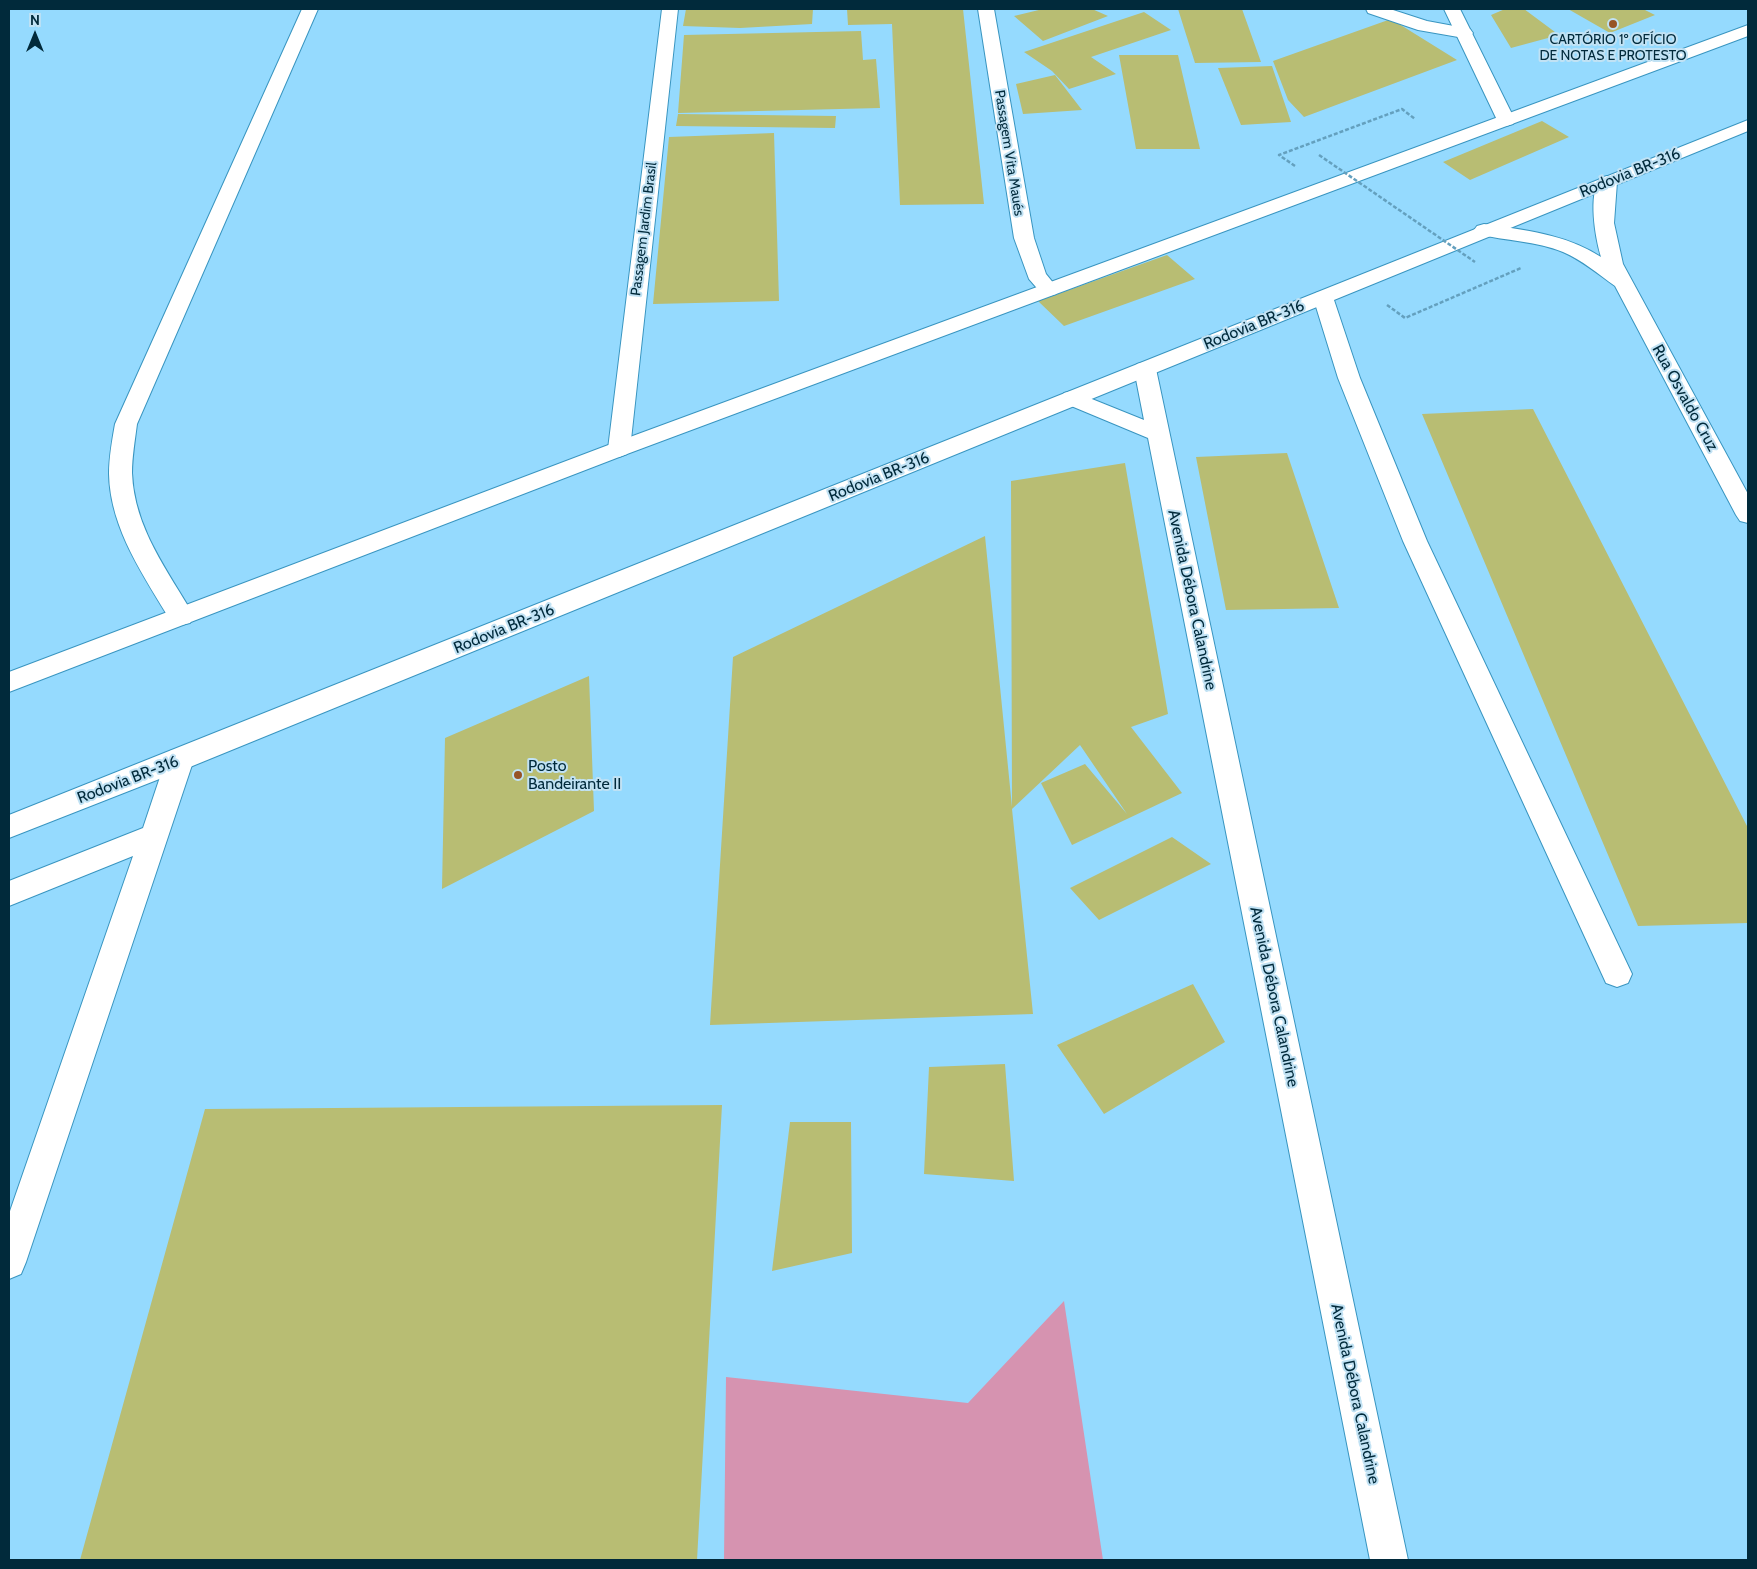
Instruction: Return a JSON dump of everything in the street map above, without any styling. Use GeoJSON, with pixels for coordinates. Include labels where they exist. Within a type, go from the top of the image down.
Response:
{"type":"FeatureCollection","features":[{"type":"Feature","properties":{"kind":"main road"},"geometry":{"type":"LineString","coordinates":[[181,616],[140,550],[130,526],[120,480],[126,424],[310,9]]}},
{"type":"Feature","properties":{"kind":"main road","name":"Passagem Jardim Brasil"},"geometry":{"type":"LineString","coordinates":[[619,449],[670,9]]}},
{"type":"Feature","properties":{"kind":"main road","name":"Passagem Vita Maués"},"geometry":{"type":"LineString","coordinates":[[986,9],[1024,238],[1036,275],[1049,290]]}},
{"type":"Feature","properties":{"kind":"main road"},"geometry":{"type":"LineString","coordinates":[[1374,9],[1424,26],[1464,33]]}},
{"type":"Feature","properties":{"kind":"main road"},"geometry":{"type":"LineString","coordinates":[[1452,9],[1506,120]]}},
{"type":"Feature","properties":{"kind":"main road"},"geometry":{"type":"LineString","coordinates":[[9,682],[619,449],[1748,30]]}},
{"type":"Feature","properties":{"kind":"main road","name":"Rodovia BR-316"},"geometry":{"type":"LineString","coordinates":[[9,826],[180,759],[1748,124]]}},
{"type":"Feature","properties":{"kind":"main road","name":"Rua Osvaldo Cruz"},"geometry":{"type":"LineString","coordinates":[[1607,182],[1603,211],[1604,230],[1613,264],[1748,515]]}},
{"type":"Feature","properties":{"kind":"main road","name":"Rua Osvaldo Cruz"},"geometry":{"type":"LineString","coordinates":[[1484,230],[1519,235],[1567,246],[1588,257],[1622,282]]}},
{"type":"Feature","properties":{"kind":"main road"},"geometry":{"type":"LineString","coordinates":[[1323,297],[1349,378],[1415,541],[1617,974]]}},
{"type":"Feature","properties":{"kind":"main road","name":"Avenida Débora Calandrine"},"geometry":{"type":"LineString","coordinates":[[1145,369],[1389,1560]]}},
{"type":"Feature","properties":{"kind":"main road"},"geometry":{"type":"LineString","coordinates":[[1072,398],[1158,434]]}},
{"type":"Feature","properties":{"kind":"main road"},"geometry":{"type":"LineString","coordinates":[[9,1262],[180,759]]}},
{"type":"Feature","properties":{"kind":"main road"},"geometry":{"type":"LineString","coordinates":[[9,894],[155,835]]}},
{"type":"Feature","properties":{"kind":"path"},"geometry":{"type":"LineString","coordinates":[[1308,144],[1402,109],[1416,118],[1407,122]]}},
{"type":"Feature","properties":{"kind":"path"},"geometry":{"type":"LineString","coordinates":[[1328,152],[1319,155],[1475,262],[1466,266]]}},
{"type":"Feature","properties":{"kind":"path"},"geometry":{"type":"LineString","coordinates":[[1382,302],[1405,318],[1497,278]]}},
{"type":"Feature","properties":{"kind":"shaded area"},"geometry":{"type":"Polygon","coordinates":[[[1064,1301],[1103,1560],[724,1560],[726,1377],[968,1403],[1064,1301]]]}},
{"type":"Feature","properties":{"kind":"building"},"geometry":{"type":"Polygon","coordinates":[[[686,9],[813,9],[812,24],[740,28],[683,26],[686,9]]]}},
{"type":"Feature","properties":{"kind":"building"},"geometry":{"type":"Polygon","coordinates":[[[847,9],[963,9],[984,204],[900,205],[892,24],[848,25],[847,9]]]}},
{"type":"Feature","properties":{"kind":"building"},"geometry":{"type":"Polygon","coordinates":[[[1043,9],[1092,9],[1108,16],[1043,41],[1014,16],[1043,9]]]}},
{"type":"Feature","properties":{"kind":"building"},"geometry":{"type":"Polygon","coordinates":[[[1178,9],[1242,9],[1261,62],[1195,63],[1178,9]]]}},
{"type":"Feature","properties":{"kind":"building"},"geometry":{"type":"Polygon","coordinates":[[[1505,9],[1524,9],[1559,35],[1511,48],[1491,15],[1505,9]]]}},
{"type":"Feature","properties":{"kind":"building","name":"CARTÓRIO 1º OFÍCIO DE NOTAS E PROTESTO"},"geometry":{"type":"Polygon","coordinates":[[[1568,9],[1643,9],[1655,15],[1610,33],[1568,9]]]}},
{"type":"Feature","properties":{"kind":"building"},"geometry":{"type":"Polygon","coordinates":[[[1144,12],[1171,30],[1091,57],[1116,74],[1069,89],[1052,71],[1024,52],[1144,12]]]}},
{"type":"Feature","properties":{"kind":"building"},"geometry":{"type":"Polygon","coordinates":[[[1391,19],[1457,60],[1304,117],[1288,100],[1273,61],[1391,19]]]}},
{"type":"Feature","properties":{"kind":"building"},"geometry":{"type":"Polygon","coordinates":[[[861,31],[863,60],[876,59],[880,108],[678,113],[684,35],[861,31]]]}},
{"type":"Feature","properties":{"kind":"building"},"geometry":{"type":"Polygon","coordinates":[[[1119,55],[1178,55],[1200,149],[1136,149],[1119,55]]]}},
{"type":"Feature","properties":{"kind":"building"},"geometry":{"type":"Polygon","coordinates":[[[1272,66],[1291,122],[1241,125],[1218,68],[1272,66]]]}},
{"type":"Feature","properties":{"kind":"building"},"geometry":{"type":"Polygon","coordinates":[[[1055,75],[1082,110],[1023,114],[1016,84],[1055,75]]]}},
{"type":"Feature","properties":{"kind":"building"},"geometry":{"type":"Polygon","coordinates":[[[678,114],[836,116],[835,128],[676,126],[678,114]]]}},
{"type":"Feature","properties":{"kind":"building"},"geometry":{"type":"Polygon","coordinates":[[[1542,121],[1569,137],[1470,180],[1443,162],[1542,121]]]}},
{"type":"Feature","properties":{"kind":"building"},"geometry":{"type":"Polygon","coordinates":[[[774,133],[779,301],[653,304],[669,137],[774,133]]]}},
{"type":"Feature","properties":{"kind":"building"},"geometry":{"type":"Polygon","coordinates":[[[1167,255],[1195,279],[1064,326],[1038,301],[1167,255]]]}},
{"type":"Feature","properties":{"kind":"building"},"geometry":{"type":"Polygon","coordinates":[[[1533,409],[1748,828],[1748,923],[1638,926],[1422,414],[1533,409]]]}},
{"type":"Feature","properties":{"kind":"building"},"geometry":{"type":"Polygon","coordinates":[[[1287,453],[1339,608],[1226,610],[1196,457],[1287,453]]]}},
{"type":"Feature","properties":{"kind":"building"},"geometry":{"type":"Polygon","coordinates":[[[1125,463],[1168,714],[1131,727],[1182,793],[1072,845],[1041,783],[1085,764],[1127,814],[1080,745],[1012,809],[1033,1014],[710,1025],[733,657],[985,536],[1012,807],[1011,481],[1125,463]]]}},
{"type":"Feature","properties":{"kind":"building","name":"Posto Bandeirante II"},"geometry":{"type":"Polygon","coordinates":[[[589,676],[594,811],[442,889],[445,738],[589,676]]]}},
{"type":"Feature","properties":{"kind":"building"},"geometry":{"type":"Polygon","coordinates":[[[1172,837],[1211,864],[1099,920],[1070,888],[1172,837]]]}},
{"type":"Feature","properties":{"kind":"building"},"geometry":{"type":"Polygon","coordinates":[[[1193,984],[1225,1042],[1104,1114],[1057,1045],[1193,984]]]}},
{"type":"Feature","properties":{"kind":"building"},"geometry":{"type":"Polygon","coordinates":[[[1005,1064],[1014,1181],[924,1174],[929,1067],[1005,1064]]]}},
{"type":"Feature","properties":{"kind":"building"},"geometry":{"type":"Polygon","coordinates":[[[722,1105],[697,1560],[80,1560],[205,1109],[722,1105]]]}},
{"type":"Feature","properties":{"kind":"building"},"geometry":{"type":"Polygon","coordinates":[[[790,1122],[851,1122],[852,1253],[772,1271],[790,1122]]]}},
{"type":"Feature","properties":{"kind":"place","name":"CARTÓRIO 1º OFÍCIO DE NOTAS E PROTESTO"},"geometry":{"type":"Point","coordinates":[1613,24]}},
{"type":"Feature","properties":{"kind":"place","name":"Posto Bandeirante II"},"geometry":{"type":"Point","coordinates":[518,775]}}]}
